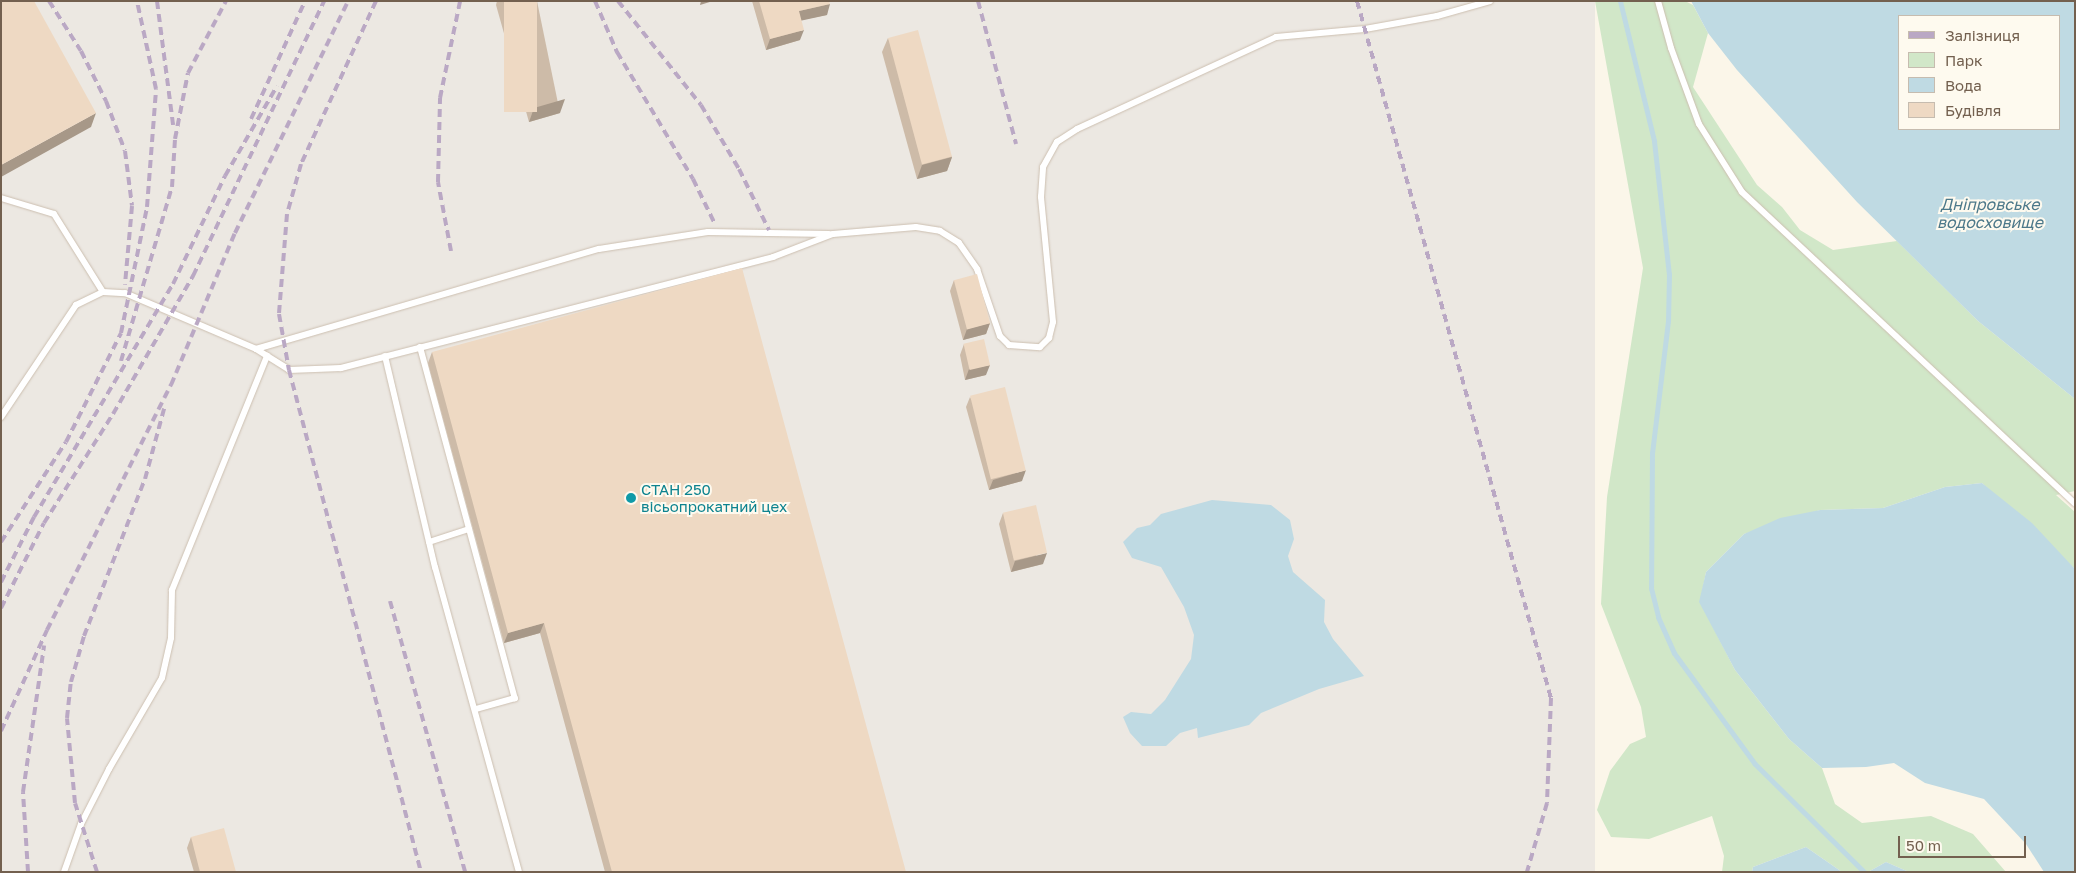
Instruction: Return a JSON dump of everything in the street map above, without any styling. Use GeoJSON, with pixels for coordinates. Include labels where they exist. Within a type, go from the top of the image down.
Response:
{"type":"FeatureCollection","features":[{"type":"Feature","properties":{"kind":"lane"},"geometry":{"type":"LineString","coordinates":[[256,349],[599,248],[708,232],[833,234],[916,227],[940,231],[959,243],[977,269],[1000,336],[1009,345],[1040,347],[1049,338],[1053,322],[1041,197],[1043,167],[1057,142],[1077,129],[1276,37],[1365,29],[1437,16],[1490,1]]}},
{"type":"Feature","properties":{"kind":"lane"},"geometry":{"type":"LineString","coordinates":[[1658,1],[1671,48],[1699,124],[1742,192],[2075,504]]}},
{"type":"Feature","properties":{"kind":"lane"},"geometry":{"type":"LineString","coordinates":[[1,198],[54,214],[103,292]]}},
{"type":"Feature","properties":{"kind":"lane"},"geometry":{"type":"LineString","coordinates":[[1,418],[76,305],[103,292],[125,293],[256,349],[289,370],[341,368],[773,257],[833,234]]}},
{"type":"Feature","properties":{"kind":"lane"},"geometry":{"type":"LineString","coordinates":[[420,347],[515,698],[476,709]]}},
{"type":"Feature","properties":{"kind":"lane"},"geometry":{"type":"LineString","coordinates":[[64,872],[81,824],[108,769],[162,678],[171,638],[172,590],[267,356]]}},
{"type":"Feature","properties":{"kind":"lane"},"geometry":{"type":"LineString","coordinates":[[385,356],[429,542],[519,872]]}},
{"type":"Feature","properties":{"kind":"lane"},"geometry":{"type":"LineString","coordinates":[[429,542],[469,529]]}},
{"type":"Feature","properties":{"kind":"shaded area"},"geometry":{"type":"Polygon","coordinates":[[[1,1],[1595,1],[1595,872],[1,872],[1,1]]]}},
{"type":"Feature","properties":{"kind":"green space"},"geometry":{"type":"Polygon","coordinates":[[[1595,1],[1685,1],[1693,5],[1708,33],[1693,87],[1757,185],[1782,207],[1800,230],[1833,250],[1897,241],[1978,321],[2075,399],[2075,491],[2056,495],[2075,512],[2075,569],[1982,483],[1945,487],[1883,508],[1820,510],[1744,534],[1706,572],[1700,602],[1735,670],[1789,739],[1822,768],[1835,804],[1862,823],[1931,816],[1973,834],[2006,872],[1909,872],[1886,862],[1868,872],[1842,872],[1806,847],[1753,867],[1752,872],[1722,872],[1724,856],[1712,816],[1649,839],[1611,837],[1597,810],[1610,771],[1630,744],[1646,737],[1641,707],[1601,604],[1607,497],[1643,268],[1595,1]]]}},
{"type":"Feature","properties":{"kind":"water","name":"Дніпровське водосховище"},"geometry":{"type":"Polygon","coordinates":[[[1691,1],[2075,1],[2075,399],[1978,321],[1857,202],[1737,70],[1708,33],[1691,1]]]}},
{"type":"Feature","properties":{"kind":"water"},"geometry":{"type":"Polygon","coordinates":[[[1982,483],[2032,523],[2075,569],[2075,872],[2044,872],[2026,844],[1984,799],[1925,783],[1894,763],[1866,767],[1822,768],[1789,739],[1735,670],[1699,602],[1706,572],[1744,534],[1780,518],[1820,510],[1883,508],[1945,487],[1982,483]]]}},
{"type":"Feature","properties":{"kind":"water"},"geometry":{"type":"Polygon","coordinates":[[[1212,500],[1271,505],[1290,520],[1294,539],[1288,556],[1293,572],[1325,600],[1324,622],[1333,639],[1364,676],[1319,689],[1261,713],[1249,725],[1198,738],[1197,728],[1180,733],[1166,746],[1142,746],[1130,733],[1123,717],[1131,712],[1151,714],[1165,700],[1191,659],[1194,635],[1184,607],[1161,567],[1132,558],[1123,542],[1137,528],[1150,525],[1161,514],[1212,500]]]}},
{"type":"Feature","properties":{"kind":"water"},"geometry":{"type":"Polygon","coordinates":[[[1806,847],[1842,872],[1752,872],[1753,867],[1806,847]]]}},
{"type":"Feature","properties":{"kind":"water"},"geometry":{"type":"Polygon","coordinates":[[[1886,862],[1909,872],[1868,872],[1886,862]]]}},
{"type":"Feature","properties":{"kind":"building"},"geometry":{"type":"Polygon","coordinates":[[[1,1],[34,1],[96,113],[1,165],[1,1]]]}},
{"type":"Feature","properties":{"kind":"building"},"geometry":{"type":"Polygon","coordinates":[[[504,1],[537,1],[537,112],[504,112],[504,1]]]}},
{"type":"Feature","properties":{"kind":"building"},"geometry":{"type":"Polygon","coordinates":[[[759,1],[829,1],[830,4],[799,11],[804,30],[770,39],[759,1]]]}},
{"type":"Feature","properties":{"kind":"building"},"geometry":{"type":"Polygon","coordinates":[[[918,30],[952,157],[922,165],[888,38],[918,30]]]}},
{"type":"Feature","properties":{"kind":"building","name":"СТАН 250 вісьопрокатний цех"},"geometry":{"type":"Polygon","coordinates":[[[742,268],[906,872],[612,872],[544,623],[508,633],[432,352],[742,268]]]}},
{"type":"Feature","properties":{"kind":"building"},"geometry":{"type":"Polygon","coordinates":[[[977,274],[990,323],[967,329],[954,280],[977,274]]]}},
{"type":"Feature","properties":{"kind":"building"},"geometry":{"type":"Polygon","coordinates":[[[984,339],[990,365],[970,370],[964,344],[984,339]]]}},
{"type":"Feature","properties":{"kind":"building"},"geometry":{"type":"Polygon","coordinates":[[[1005,387],[1026,470],[991,479],[970,396],[1005,387]]]}},
{"type":"Feature","properties":{"kind":"building"},"geometry":{"type":"Polygon","coordinates":[[[1036,505],[1047,553],[1014,560],[1003,513],[1036,505]]]}},
{"type":"Feature","properties":{"kind":"building"},"geometry":{"type":"Polygon","coordinates":[[[224,828],[236,872],[200,872],[191,837],[224,828]]]}},
{"type":"Feature","properties":{"kind":"waterway"},"geometry":{"type":"LineString","coordinates":[[1620,1],[1654,141],[1669,274],[1668,321],[1652,453],[1651,588],[1658,617],[1674,653],[1755,764],[1864,872]]}},
{"type":"Feature","properties":{"kind":"railway"},"geometry":{"type":"LineString","coordinates":[[49,1],[81,51],[106,101],[125,151],[132,206],[125,285]]}},
{"type":"Feature","properties":{"kind":"railway"},"geometry":{"type":"LineString","coordinates":[[1,542],[66,442],[121,333],[147,207],[156,89],[137,1]]}},
{"type":"Feature","properties":{"kind":"railway"},"geometry":{"type":"LineString","coordinates":[[157,1],[173,125]]}},
{"type":"Feature","properties":{"kind":"railway"},"geometry":{"type":"LineString","coordinates":[[121,361],[172,187],[175,139],[188,73],[226,1]]}},
{"type":"Feature","properties":{"kind":"railway"},"geometry":{"type":"LineString","coordinates":[[251,119],[305,1]]}},
{"type":"Feature","properties":{"kind":"railway"},"geometry":{"type":"LineString","coordinates":[[1,608],[44,523],[113,414],[193,276],[324,1]]}},
{"type":"Feature","properties":{"kind":"railway"},"geometry":{"type":"LineString","coordinates":[[1,731],[47,630],[171,385],[235,233],[348,1]]}},
{"type":"Feature","properties":{"kind":"railway"},"geometry":{"type":"LineString","coordinates":[[376,1],[301,164],[287,214],[279,314],[289,370],[421,872]]}},
{"type":"Feature","properties":{"kind":"railway"},"geometry":{"type":"LineString","coordinates":[[451,251],[438,182],[440,98],[460,1]]}},
{"type":"Feature","properties":{"kind":"railway"},"geometry":{"type":"LineString","coordinates":[[595,1],[617,52],[693,179],[714,222]]}},
{"type":"Feature","properties":{"kind":"railway"},"geometry":{"type":"LineString","coordinates":[[618,1],[701,105],[739,169],[769,230]]}},
{"type":"Feature","properties":{"kind":"railway"},"geometry":{"type":"LineString","coordinates":[[978,1],[1016,144]]}},
{"type":"Feature","properties":{"kind":"railway"},"geometry":{"type":"LineString","coordinates":[[1357,1],[1551,698],[1547,803],[1527,872]]}},
{"type":"Feature","properties":{"kind":"railway"},"geometry":{"type":"LineString","coordinates":[[1,582],[34,517],[173,284],[225,176],[277,86]]}},
{"type":"Feature","properties":{"kind":"railway"},"geometry":{"type":"LineString","coordinates":[[97,872],[75,803],[67,718],[71,682],[84,636],[145,479],[164,409]]}},
{"type":"Feature","properties":{"kind":"railway"},"geometry":{"type":"LineString","coordinates":[[390,601],[465,872]]}},
{"type":"Feature","properties":{"kind":"railway"},"geometry":{"type":"LineString","coordinates":[[28,872],[23,792],[44,646]]}},
{"type":"Feature","properties":{"kind":"place","name":"СТАН 250 вісьопрокатний цех"},"geometry":{"type":"Point","coordinates":[631,498]}}]}
